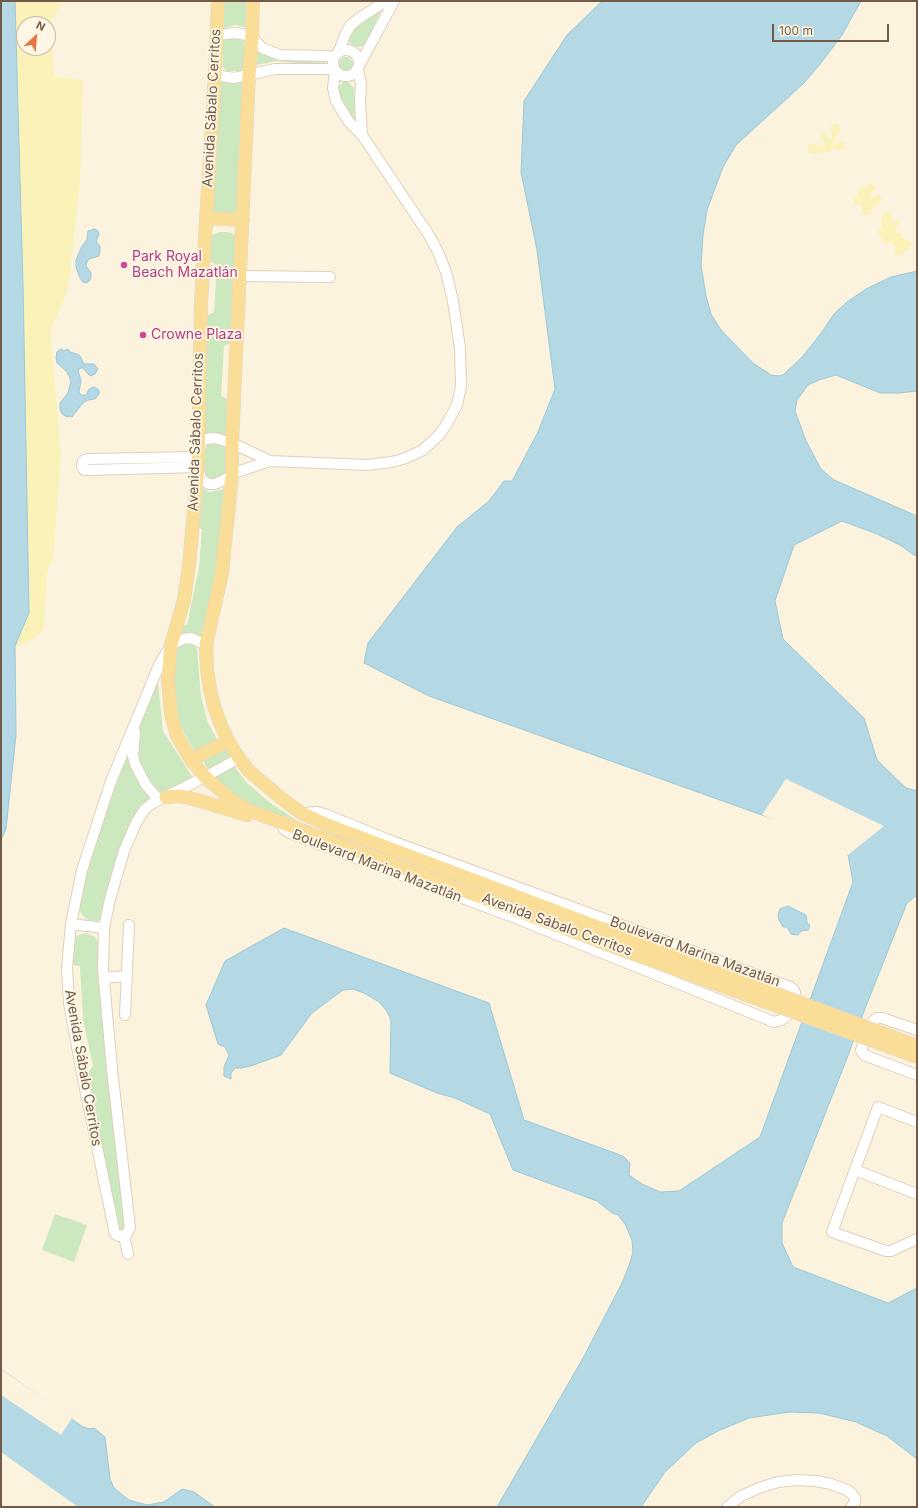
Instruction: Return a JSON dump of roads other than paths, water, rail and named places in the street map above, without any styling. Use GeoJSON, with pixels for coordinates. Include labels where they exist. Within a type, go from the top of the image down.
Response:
{"type":"FeatureCollection","features":[{"type":"Feature","properties":{"kind":"main road","name":"Avenida Sábalo Cerritos"},"geometry":{"type":"LineString","coordinates":[[218,1],[201,303],[198,462],[188,572],[184,600],[171,645],[168,679],[171,714],[178,736],[191,760],[205,777],[240,805],[280,823],[501,909],[600,935],[917,1046]]}},
{"type":"Feature","properties":{"kind":"main road","name":"Avenida Sábalo Cerritos"},"geometry":{"type":"LineString","coordinates":[[253,1],[232,443],[232,476],[222,573],[206,645],[207,670],[214,706],[228,741],[239,758],[263,784],[301,813],[332,827],[507,888],[600,935],[917,1057]]}},
{"type":"Feature","properties":{"kind":"main road"},"geometry":{"type":"LineString","coordinates":[[206,218],[243,220]]}},
{"type":"Feature","properties":{"kind":"main road"},"geometry":{"type":"LineString","coordinates":[[191,760],[228,741]]}},
{"type":"Feature","properties":{"kind":"main road"},"geometry":{"type":"LineString","coordinates":[[162,798],[186,797],[235,812],[264,816]]}},
{"type":"Feature","properties":{"kind":"street"},"geometry":{"type":"LineString","coordinates":[[270,461],[232,443],[215,438],[206,439],[202,442],[198,462],[201,479],[209,484],[218,483],[241,471],[270,461],[385,464],[406,458],[423,450],[439,435],[450,419],[459,397],[461,386],[460,348],[453,301],[446,272],[439,254],[429,235],[362,135],[349,122],[336,101],[333,88],[335,70],[333,62],[350,26],[386,1]]}},
{"type":"Feature","properties":{"kind":"street"},"geometry":{"type":"LineString","coordinates":[[215,75],[234,78],[275,69],[335,70],[342,76],[351,75],[359,68],[394,1]]}},
{"type":"Feature","properties":{"kind":"street"},"geometry":{"type":"LineString","coordinates":[[217,35],[235,33],[252,37],[262,48],[280,55],[328,56],[337,54],[344,50],[352,51],[358,57],[361,84],[360,102],[362,135]]}},
{"type":"Feature","properties":{"kind":"street"},"geometry":{"type":"LineString","coordinates":[[241,276],[330,278]]}},
{"type":"Feature","properties":{"kind":"street"},"geometry":{"type":"LineString","coordinates":[[88,459],[198,462],[88,470],[82,468],[82,464],[88,459]]}},
{"type":"Feature","properties":{"kind":"street"},"geometry":{"type":"LineString","coordinates":[[171,645],[183,639],[191,638],[206,645]]}},
{"type":"Feature","properties":{"kind":"street","name":"Avenida Sábalo Cerritos"},"geometry":{"type":"LineString","coordinates":[[171,645],[159,665],[110,784],[82,870],[71,924],[68,980],[75,1037],[115,1234],[119,1236],[124,1236],[129,1233],[130,1228],[112,1069],[104,978],[104,928],[116,876],[124,851],[136,823],[145,809],[162,798],[239,758]]}},
{"type":"Feature","properties":{"kind":"street"},"geometry":{"type":"LineString","coordinates":[[140,710],[134,737],[133,756],[142,778],[151,792],[162,798]]}},
{"type":"Feature","properties":{"kind":"street","name":"Boulevard Marina Mazatlán"},"geometry":{"type":"LineString","coordinates":[[501,909],[774,1022],[787,1016],[796,999],[794,990],[790,986],[507,888]]}},
{"type":"Feature","properties":{"kind":"street"},"geometry":{"type":"LineString","coordinates":[[71,924],[104,928]]}},
{"type":"Feature","properties":{"kind":"street"},"geometry":{"type":"LineString","coordinates":[[125,1015],[129,925]]}},
{"type":"Feature","properties":{"kind":"street"},"geometry":{"type":"LineString","coordinates":[[104,978],[126,976]]}},
{"type":"Feature","properties":{"kind":"street"},"geometry":{"type":"LineString","coordinates":[[917,1030],[882,1018],[877,1018],[873,1021],[861,1050],[864,1055],[917,1075]]}},
{"type":"Feature","properties":{"kind":"street"},"geometry":{"type":"LineString","coordinates":[[917,1122],[878,1107],[832,1232],[886,1251],[891,1251],[917,1239]]}},
{"type":"Feature","properties":{"kind":"street"},"geometry":{"type":"LineString","coordinates":[[855,1170],[917,1194]]}},
{"type":"Feature","properties":{"kind":"street","name":"Avenida Sábalo Cerritos"},"geometry":{"type":"LineString","coordinates":[[124,1236],[128,1254]]}},
{"type":"Feature","properties":{"kind":"street"},"geometry":{"type":"LineString","coordinates":[[727,1507],[741,1496],[759,1488],[778,1482],[797,1480],[816,1481],[831,1484],[847,1490],[852,1494],[853,1502]]}},
{"type":"Feature","properties":{"kind":"water"},"geometry":{"type":"Polygon","coordinates":[[[1,1],[15,1],[23,285],[29,613],[15,646],[16,735],[6,829],[1,840],[1,1]]]}},
{"type":"Feature","properties":{"kind":"water"},"geometry":{"type":"Polygon","coordinates":[[[602,1],[861,1],[842,35],[804,83],[736,145],[723,167],[707,210],[703,235],[701,265],[706,296],[711,314],[721,330],[753,363],[771,375],[779,376],[783,375],[803,356],[834,314],[847,302],[866,289],[891,277],[917,271],[917,391],[880,393],[836,375],[808,385],[797,400],[795,411],[806,441],[821,469],[834,480],[917,516],[917,556],[900,545],[877,534],[842,521],[794,545],[775,601],[783,639],[864,718],[877,760],[906,788],[917,791],[917,895],[907,903],[866,1006],[846,1061],[782,1223],[782,1243],[793,1267],[888,1303],[917,1288],[917,1459],[887,1436],[856,1422],[819,1413],[789,1412],[749,1418],[718,1431],[696,1443],[665,1472],[641,1507],[497,1507],[582,1360],[622,1283],[633,1252],[632,1240],[625,1224],[618,1215],[612,1213],[597,1201],[513,1170],[490,1114],[455,1098],[437,1093],[390,1073],[391,1020],[386,1010],[379,1002],[364,993],[353,989],[343,990],[312,1013],[281,1055],[251,1066],[235,1068],[231,1073],[231,1079],[224,1076],[224,1067],[229,1055],[225,1047],[218,1044],[206,1005],[225,961],[284,928],[489,1003],[524,1120],[623,1156],[630,1163],[629,1175],[642,1184],[660,1192],[679,1191],[760,1137],[853,882],[848,855],[828,841],[787,824],[429,696],[364,663],[368,643],[457,527],[489,501],[504,481],[512,481],[538,432],[555,389],[537,250],[521,172],[524,101],[567,35],[602,1]]]}},
{"type":"Feature","properties":{"kind":"water"},"geometry":{"type":"Polygon","coordinates":[[[94,229],[98,231],[99,235],[96,241],[100,246],[100,252],[99,256],[89,259],[87,262],[86,266],[91,273],[91,278],[86,283],[80,278],[76,267],[76,260],[82,246],[87,240],[88,231],[94,229]]]}},
{"type":"Feature","properties":{"kind":"water"},"geometry":{"type":"Polygon","coordinates":[[[61,349],[64,351],[68,349],[70,352],[80,356],[84,364],[94,364],[98,369],[95,374],[91,376],[83,368],[78,370],[81,381],[79,392],[81,395],[86,395],[89,389],[94,387],[99,390],[99,394],[95,399],[88,400],[83,403],[72,417],[67,417],[62,414],[60,409],[60,403],[68,393],[71,381],[66,371],[57,363],[57,352],[61,349]]]}},
{"type":"Feature","properties":{"kind":"water"},"geometry":{"type":"Polygon","coordinates":[[[788,906],[806,915],[807,923],[810,925],[808,930],[801,931],[798,935],[791,934],[787,927],[783,927],[778,915],[780,909],[788,906]]]}},
{"type":"Feature","properties":{"kind":"water"},"geometry":{"type":"Polygon","coordinates":[[[1,1369],[83,1427],[90,1429],[94,1428],[105,1437],[110,1479],[114,1488],[129,1500],[147,1505],[164,1502],[182,1489],[194,1492],[215,1507],[1,1507],[1,1369]]]}},
{"type":"Feature","properties":{"kind":"place","name":"Park Royal Beach Mazatlán"},"geometry":{"type":"Point","coordinates":[124,265]}},
{"type":"Feature","properties":{"kind":"place","name":"Crowne Plaza"},"geometry":{"type":"Point","coordinates":[143,335]}}]}
